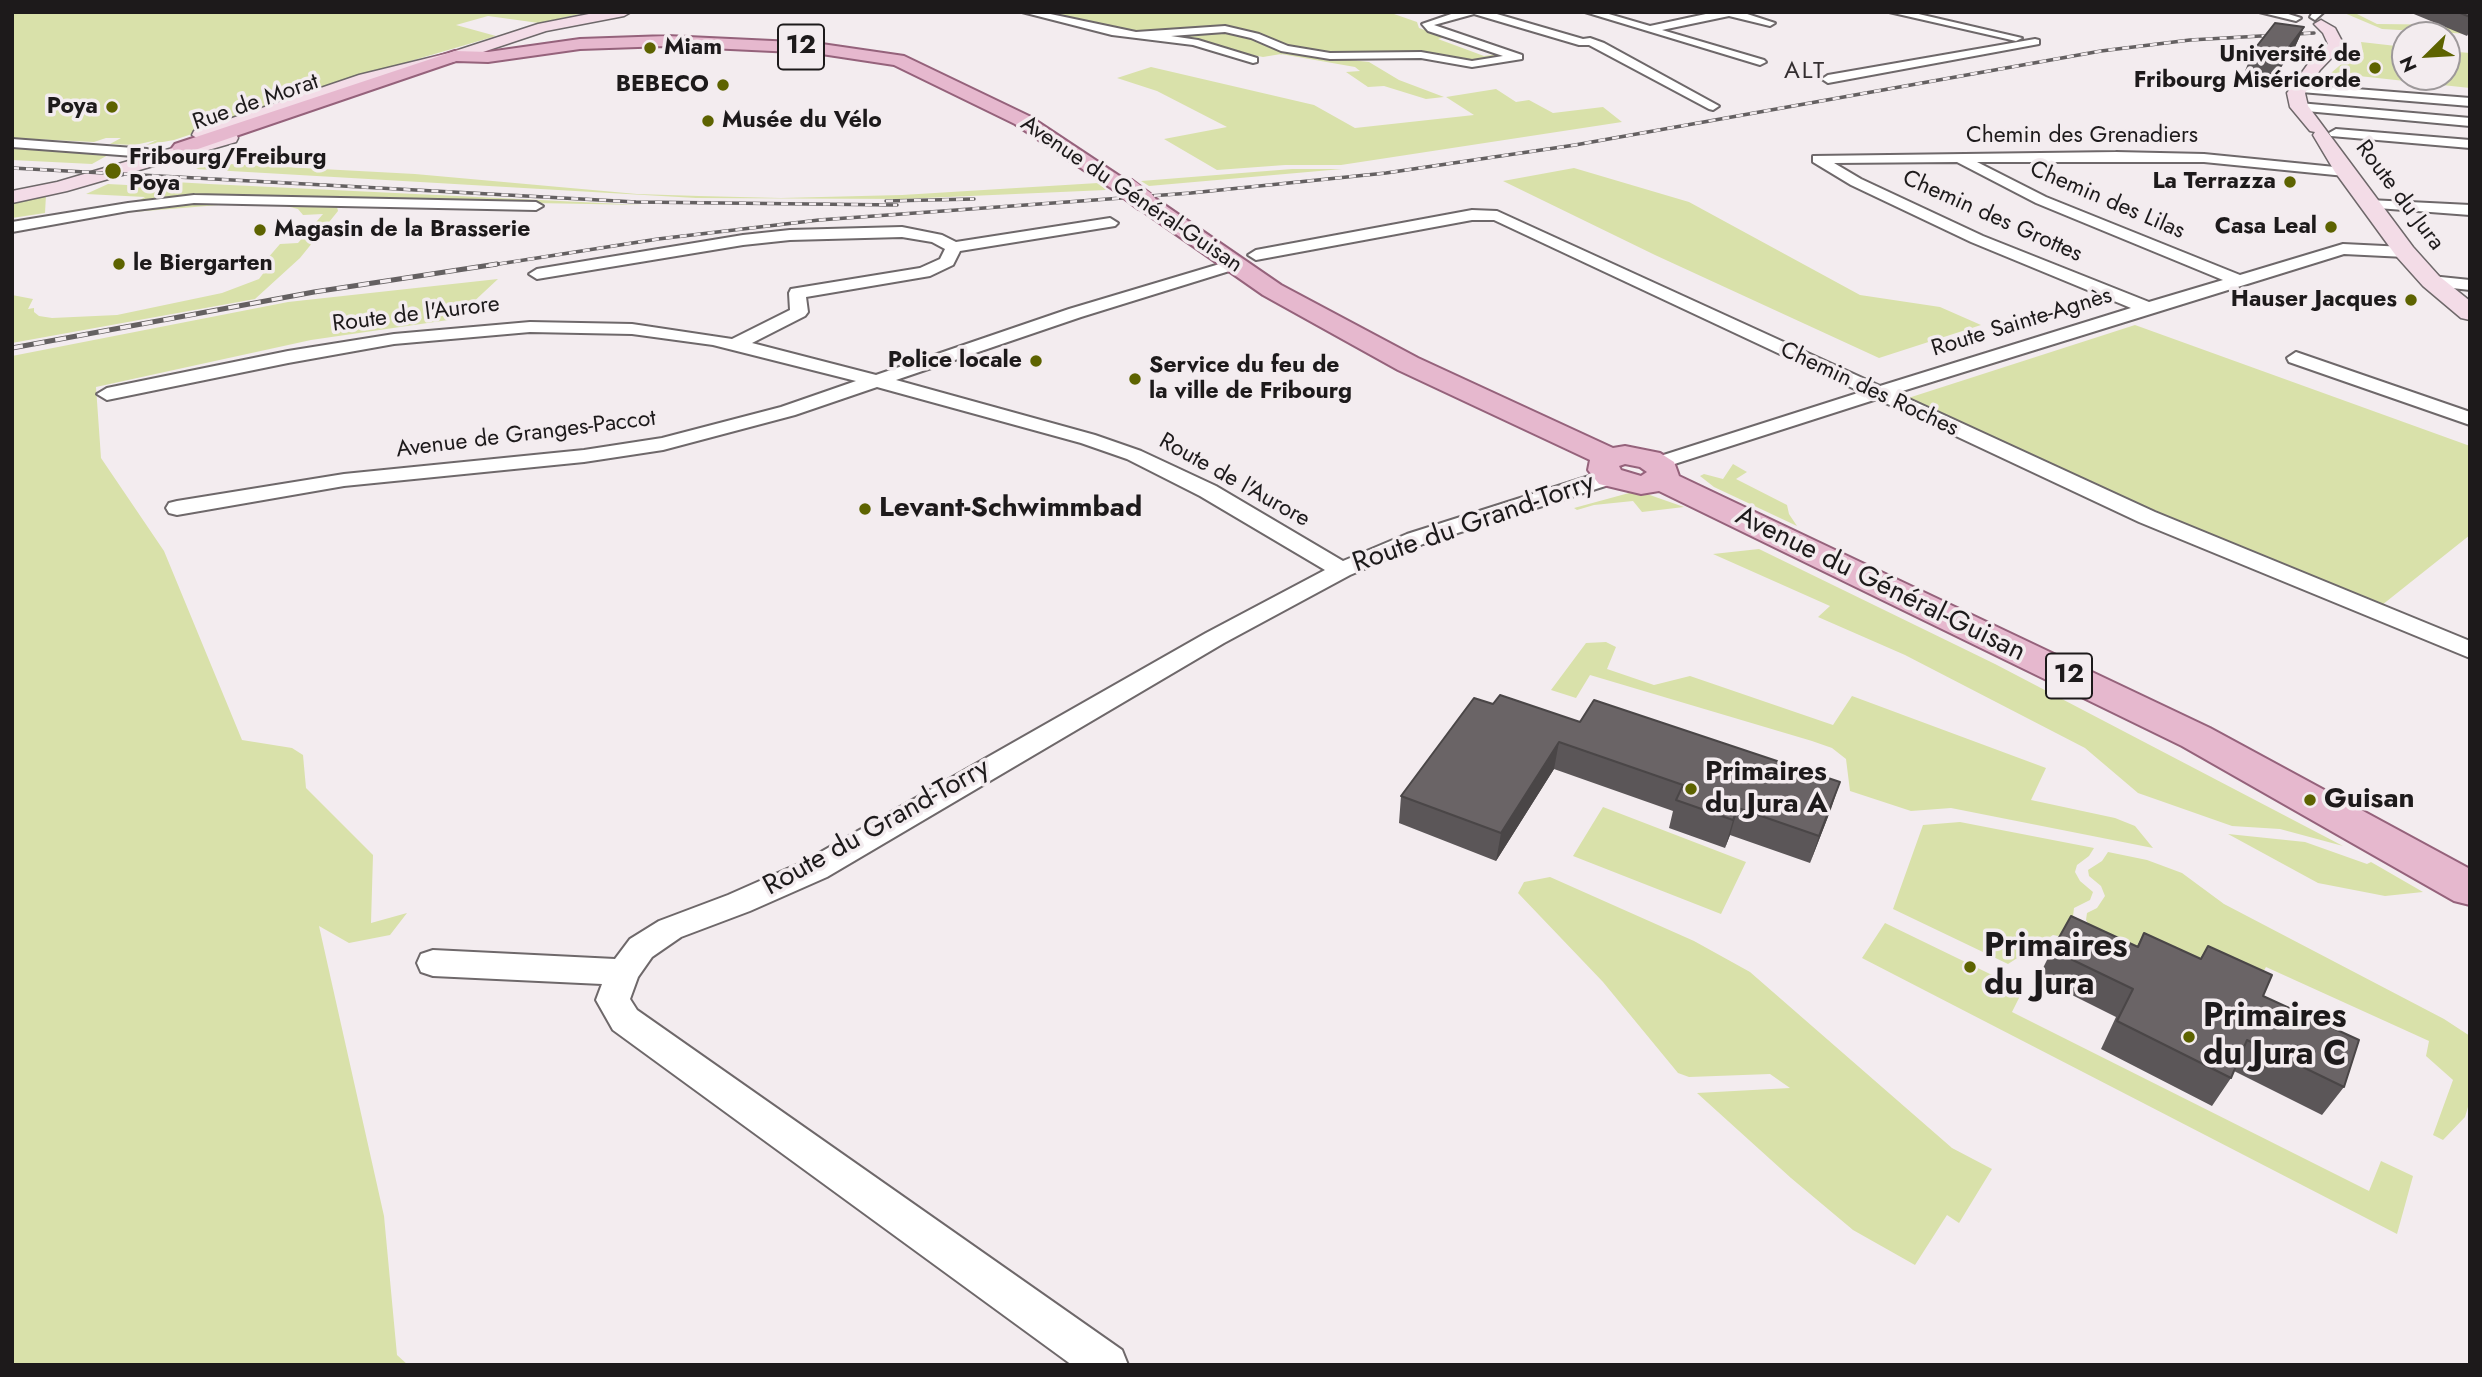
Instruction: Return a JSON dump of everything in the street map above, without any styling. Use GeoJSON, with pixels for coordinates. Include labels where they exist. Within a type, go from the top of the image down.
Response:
{"type":"FeatureCollection","features":[{"type":"Feature","properties":{"kind":"main road","name":"Avenue du Général-Guisan"},"geometry":{"type":"LineString","coordinates":[[452,57],[488,57],[629,40],[751,44],[868,54],[919,67],[1021,120],[1145,202],[1245,260],[1272,290],[1408,364],[1610,467],[1638,456],[1659,471],[2196,737],[2470,889]]}},
{"type":"Feature","properties":{"kind":"main road","name":"12"},"geometry":{"type":"LineString","coordinates":[[182,148],[452,57]]}},
{"type":"Feature","properties":{"kind":"main road","name":"Rue de Morat"},"geometry":{"type":"LineString","coordinates":[[33,192],[365,79],[452,57]]}},
{"type":"Feature","properties":{"kind":"street","name":"Rue de Morat"},"geometry":{"type":"LineString","coordinates":[[12,197],[60,187],[200,148],[429,70],[452,57],[543,27],[624,12]]}},
{"type":"Feature","properties":{"kind":"street"},"geometry":{"type":"LineString","coordinates":[[1027,12],[1136,35],[1194,42],[1253,60]]}},
{"type":"Feature","properties":{"kind":"street"},"geometry":{"type":"LineString","coordinates":[[1136,35],[1224,29],[1255,36],[1285,49],[1331,56],[1421,55],[1472,64],[1518,57],[1432,29],[1426,24],[1470,12]]}},
{"type":"Feature","properties":{"kind":"street"},"geometry":{"type":"LineString","coordinates":[[1478,12],[1583,43],[1730,12],[1770,23]]}},
{"type":"Feature","properties":{"kind":"street"},"geometry":{"type":"LineString","coordinates":[[1590,12],[1760,62]]}},
{"type":"Feature","properties":{"kind":"street"},"geometry":{"type":"LineString","coordinates":[[1894,12],[2035,42]]}},
{"type":"Feature","properties":{"kind":"street"},"geometry":{"type":"LineString","coordinates":[[2264,12],[2297,18],[2318,18],[2335,38],[2336,45],[2314,67],[2299,98]]}},
{"type":"Feature","properties":{"kind":"street"},"geometry":{"type":"LineString","coordinates":[[1590,41],[1713,106]]}},
{"type":"Feature","properties":{"kind":"street"},"geometry":{"type":"LineString","coordinates":[[1828,79],[2035,42]]}},
{"type":"Feature","properties":{"kind":"street"},"geometry":{"type":"LineString","coordinates":[[2299,98],[2470,102]]}},
{"type":"Feature","properties":{"kind":"street"},"geometry":{"type":"LineString","coordinates":[[2299,98],[2470,121]]}},
{"type":"Feature","properties":{"kind":"street","name":"Route du Jura"},"geometry":{"type":"LineString","coordinates":[[2299,98],[2325,132],[2345,172],[2405,251],[2431,281],[2470,313]]}},
{"type":"Feature","properties":{"kind":"street"},"geometry":{"type":"LineString","coordinates":[[2325,132],[2470,144]]}},
{"type":"Feature","properties":{"kind":"street"},"geometry":{"type":"LineString","coordinates":[[12,143],[147,153]]}},
{"type":"Feature","properties":{"kind":"street","name":"Chemin des Grenadiers"},"geometry":{"type":"LineString","coordinates":[[1818,159],[2116,156],[2204,158],[2345,172]]}},
{"type":"Feature","properties":{"kind":"street","name":"Chemin des Lilas"},"geometry":{"type":"LineString","coordinates":[[1958,158],[2041,200],[2240,281]]}},
{"type":"Feature","properties":{"kind":"street","name":"Chemin des Grottes"},"geometry":{"type":"LineString","coordinates":[[1818,159],[1856,182],[1977,239],[2150,309]]}},
{"type":"Feature","properties":{"kind":"street"},"geometry":{"type":"LineString","coordinates":[[12,226],[142,205],[194,200],[536,206]]}},
{"type":"Feature","properties":{"kind":"street"},"geometry":{"type":"LineString","coordinates":[[2368,204],[2470,210]]}},
{"type":"Feature","properties":{"kind":"street","name":"Chemin des Roches"},"geometry":{"type":"LineString","coordinates":[[1245,260],[1472,215],[1497,216],[1878,395],[2147,517],[2470,650]]}},
{"type":"Feature","properties":{"kind":"street"},"geometry":{"type":"LineString","coordinates":[[537,274],[743,240],[790,235],[902,232],[936,238],[954,247],[1110,223]]}},
{"type":"Feature","properties":{"kind":"street"},"geometry":{"type":"LineString","coordinates":[[734,345],[799,312],[797,293],[925,272],[947,262],[954,247]]}},
{"type":"Feature","properties":{"kind":"street","name":"Route Sainte-Agnès"},"geometry":{"type":"LineString","coordinates":[[1659,471],[2059,335],[2343,249],[2405,251]]}},
{"type":"Feature","properties":{"kind":"street","name":"Avenue de Granges-Paccot"},"geometry":{"type":"LineString","coordinates":[[177,508],[344,480],[584,456],[663,444],[788,411],[870,381],[1245,260]]}},
{"type":"Feature","properties":{"kind":"street"},"geometry":{"type":"LineString","coordinates":[[2431,281],[2470,285]]}},
{"type":"Feature","properties":{"kind":"street","name":"Route de l'Aurore"},"geometry":{"type":"LineString","coordinates":[[107,394],[288,357],[459,332],[530,327],[632,329],[782,355],[1076,436],[1134,455],[1208,491],[1342,570]]}},
{"type":"Feature","properties":{"kind":"street"},"geometry":{"type":"LineString","coordinates":[[2297,358],[2360,383],[2470,418]]}},
{"type":"Feature","properties":{"kind":"street","name":"Route du Grand-Torry"},"geometry":{"type":"LineString","coordinates":[[1107,1365],[625,1020],[613,1000],[623,972],[641,948],[670,929],[739,903],[816,869],[1215,638],[1342,570],[1415,539],[1610,467]]}},
{"type":"Feature","properties":{"kind":"street"},"geometry":{"type":"LineString","coordinates":[[433,963],[623,972]]}},
{"type":"Feature","properties":{"kind":"green space"},"geometry":{"type":"Polygon","coordinates":[[[12,12],[589,12],[539,23],[488,16],[456,25],[496,36],[414,60],[174,140],[146,145],[157,140],[135,145],[110,144],[121,138],[106,138],[94,142],[12,138],[12,12]]]}},
{"type":"Feature","properties":{"kind":"green space"},"geometry":{"type":"Polygon","coordinates":[[[1035,12],[1394,14],[1417,22],[1419,28],[1445,37],[1438,39],[1484,56],[1499,54],[1504,58],[1474,61],[1425,55],[1348,56],[1301,51],[1242,30],[1121,32],[1035,12]]]}},
{"type":"Feature","properties":{"kind":"green space"},"geometry":{"type":"Polygon","coordinates":[[[2342,12],[2353,12],[2377,24],[2391,24],[2391,30],[2382,29],[2342,12]]]}},
{"type":"Feature","properties":{"kind":"green space"},"geometry":{"type":"Polygon","coordinates":[[[2461,25],[2470,25],[2470,34],[2461,33],[2461,25]]]}},
{"type":"Feature","properties":{"kind":"green space"},"geometry":{"type":"Polygon","coordinates":[[[1200,31],[1234,32],[1293,52],[1263,57],[1155,35],[1200,31]]]}},
{"type":"Feature","properties":{"kind":"green space"},"geometry":{"type":"Polygon","coordinates":[[[2361,42],[2391,45],[2391,79],[2331,73],[2346,60],[2351,61],[2363,52],[2361,42]]]}},
{"type":"Feature","properties":{"kind":"green space"},"geometry":{"type":"Polygon","coordinates":[[[2461,52],[2470,53],[2470,88],[2461,87],[2461,52]]]}},
{"type":"Feature","properties":{"kind":"green space"},"geometry":{"type":"Polygon","coordinates":[[[1281,54],[1369,62],[1399,80],[1444,97],[1426,99],[1384,86],[1368,87],[1346,72],[1360,71],[1355,67],[1281,54]]]}},
{"type":"Feature","properties":{"kind":"green space"},"geometry":{"type":"Polygon","coordinates":[[[1151,67],[1314,105],[1355,128],[1474,115],[1446,97],[1496,89],[1516,102],[1529,100],[1553,113],[1603,107],[1622,122],[1341,165],[1285,165],[1217,170],[1164,139],[1227,127],[1157,91],[1117,78],[1151,67]]]}},
{"type":"Feature","properties":{"kind":"green space"},"geometry":{"type":"Polygon","coordinates":[[[12,147],[104,152],[108,155],[92,164],[12,160],[12,147]]]}},
{"type":"Feature","properties":{"kind":"green space"},"geometry":{"type":"Polygon","coordinates":[[[210,163],[415,174],[637,194],[699,196],[781,198],[902,195],[1098,183],[1106,190],[902,199],[696,198],[196,169],[210,163]]]}},
{"type":"Feature","properties":{"kind":"green space"},"geometry":{"type":"Polygon","coordinates":[[[1574,168],[1689,202],[1860,295],[1940,307],[1981,325],[1879,358],[1655,255],[1503,181],[1574,168]]]}},
{"type":"Feature","properties":{"kind":"green space"},"geometry":{"type":"Polygon","coordinates":[[[1292,169],[1342,169],[1149,186],[1141,181],[1292,169]]]}},
{"type":"Feature","properties":{"kind":"green space"},"geometry":{"type":"Polygon","coordinates":[[[158,181],[643,205],[211,197],[135,203],[145,197],[86,194],[108,184],[146,186],[158,181]]]}},
{"type":"Feature","properties":{"kind":"green space"},"geometry":{"type":"Polygon","coordinates":[[[46,195],[45,213],[12,218],[12,204],[46,195]]]}},
{"type":"Feature","properties":{"kind":"green space"},"geometry":{"type":"Polygon","coordinates":[[[185,202],[328,204],[337,207],[338,211],[300,258],[255,299],[12,343],[12,295],[33,299],[28,309],[34,308],[34,312],[39,316],[52,318],[117,315],[222,293],[259,279],[265,271],[267,259],[280,244],[298,243],[323,214],[303,215],[298,209],[286,206],[231,204],[97,215],[185,202]]]}},
{"type":"Feature","properties":{"kind":"green space"},"geometry":{"type":"Polygon","coordinates":[[[498,279],[455,319],[311,340],[96,387],[101,458],[164,551],[242,740],[292,748],[303,755],[306,788],[373,855],[371,923],[407,913],[390,935],[349,943],[319,926],[384,1216],[397,1355],[408,1365],[12,1365],[12,356],[288,302],[498,279]]]}},
{"type":"Feature","properties":{"kind":"green space"},"geometry":{"type":"Polygon","coordinates":[[[2135,325],[2470,446],[2470,535],[2382,605],[2223,542],[1899,401],[2135,325]]]}},
{"type":"Feature","properties":{"kind":"green space"},"geometry":{"type":"Polygon","coordinates":[[[1733,464],[1747,472],[1736,479],[1787,505],[1797,526],[1714,487],[1700,476],[1704,474],[1723,479],[1733,464]]]}},
{"type":"Feature","properties":{"kind":"green space"},"geometry":{"type":"Polygon","coordinates":[[[1629,493],[1647,494],[1684,507],[1642,512],[1633,501],[1594,505],[1577,510],[1574,508],[1629,493]]]}},
{"type":"Feature","properties":{"kind":"green space"},"geometry":{"type":"Polygon","coordinates":[[[1759,549],[1995,664],[2343,846],[2280,829],[2232,826],[2138,793],[2085,748],[1905,655],[1818,617],[1830,606],[1713,554],[1759,549]]]}},
{"type":"Feature","properties":{"kind":"green space"},"geometry":{"type":"Polygon","coordinates":[[[1606,642],[1616,647],[1607,669],[1654,685],[1690,676],[1833,725],[1852,696],[2046,768],[2031,800],[2115,818],[2135,826],[2153,848],[1951,808],[1911,811],[1850,791],[1846,759],[1832,748],[1812,741],[1590,675],[1576,698],[1551,690],[1586,643],[1606,642]]]}},
{"type":"Feature","properties":{"kind":"green space"},"geometry":{"type":"Polygon","coordinates":[[[1603,807],[1746,862],[1721,914],[1573,856],[1603,807]]]}},
{"type":"Feature","properties":{"kind":"green space"},"geometry":{"type":"Polygon","coordinates":[[[1960,822],[2094,848],[2089,856],[2077,865],[2075,872],[2080,881],[2093,892],[2090,900],[2074,908],[2073,916],[2078,925],[2068,938],[2053,935],[2008,964],[1893,909],[1923,825],[1960,822]]]}},
{"type":"Feature","properties":{"kind":"green space"},"geometry":{"type":"Polygon","coordinates":[[[2228,834],[2305,842],[2367,864],[2371,862],[2423,892],[2385,896],[2318,883],[2228,834]]]}},
{"type":"Feature","properties":{"kind":"green space"},"geometry":{"type":"Polygon","coordinates":[[[2108,852],[2147,860],[2182,873],[2224,904],[2444,1019],[2470,1036],[2470,1100],[2465,1117],[2443,1140],[2433,1135],[2453,1080],[2426,1056],[2429,1041],[2266,967],[2250,995],[2091,929],[2086,920],[2087,913],[2097,908],[2105,896],[2101,886],[2089,876],[2088,870],[2102,861],[2108,852]]]}},
{"type":"Feature","properties":{"kind":"green space"},"geometry":{"type":"Polygon","coordinates":[[[1550,877],[1694,941],[1750,972],[1952,1148],[1992,1169],[1959,1223],[1947,1215],[1915,1265],[1853,1230],[1791,1178],[1697,1093],[1790,1088],[1770,1074],[1689,1077],[1678,1073],[1603,982],[1518,893],[1524,882],[1550,877]]]}},
{"type":"Feature","properties":{"kind":"green space"},"geometry":{"type":"Polygon","coordinates":[[[1885,923],[2023,990],[2012,1012],[2369,1191],[2381,1161],[2413,1176],[2397,1234],[1862,958],[1885,923]]]}},
{"type":"Feature","properties":{"kind":"building"},"geometry":{"type":"Polygon","coordinates":[[[2275,23],[2304,27],[2283,55],[2253,51],[2275,23]]]}},
{"type":"Feature","properties":{"kind":"building"},"geometry":{"type":"Polygon","coordinates":[[[1500,695],[1580,722],[1594,700],[1840,782],[1819,836],[1738,808],[1733,820],[1676,800],[1683,785],[1559,742],[1501,833],[1401,796],[1474,698],[1493,704],[1500,695]]]}},
{"type":"Feature","properties":{"kind":"building"},"geometry":{"type":"Polygon","coordinates":[[[2071,916],[2138,947],[2144,933],[2201,959],[2208,946],[2272,975],[2263,996],[2359,1040],[2344,1087],[2247,1040],[2231,1078],[2117,1021],[2133,989],[2052,950],[2071,916]]]}},
{"type":"Feature","properties":{"kind":"railway"},"geometry":{"type":"LineString","coordinates":[[486,266],[658,239],[819,220],[1191,193],[1386,173],[1575,145],[2101,51],[2190,40],[2314,33]]}},
{"type":"Feature","properties":{"kind":"railway"},"geometry":{"type":"LineString","coordinates":[[12,168],[636,202],[897,205]]}},
{"type":"Feature","properties":{"kind":"railway"},"geometry":{"type":"LineString","coordinates":[[886,201],[974,199]]}},
{"type":"Feature","properties":{"kind":"railway"},"geometry":{"type":"LineString","coordinates":[[12,348],[314,292],[497,264]]}},
{"type":"Feature","properties":{"kind":"place","name":"Miam"},"geometry":{"type":"Point","coordinates":[650,48]}},
{"type":"Feature","properties":{"kind":"place","name":"Université de Fribourg Miséricorde"},"geometry":{"type":"Point","coordinates":[2375,68]}},
{"type":"Feature","properties":{"kind":"place","name":"BEBECO"},"geometry":{"type":"Point","coordinates":[723,85]}},
{"type":"Feature","properties":{"kind":"place","name":"Poya"},"geometry":{"type":"Point","coordinates":[112,107]}},
{"type":"Feature","properties":{"kind":"place","name":"Musée du Vélo"},"geometry":{"type":"Point","coordinates":[708,121]}},
{"type":"Feature","properties":{"kind":"place","name":"Fribourg/Freiburg Poya"},"geometry":{"type":"Point","coordinates":[113,171]}},
{"type":"Feature","properties":{"kind":"place","name":"La Terrazza"},"geometry":{"type":"Point","coordinates":[2290,182]}},
{"type":"Feature","properties":{"kind":"place","name":"Casa Leal"},"geometry":{"type":"Point","coordinates":[2331,227]}},
{"type":"Feature","properties":{"kind":"place","name":"Magasin de la Brasserie"},"geometry":{"type":"Point","coordinates":[260,230]}},
{"type":"Feature","properties":{"kind":"place","name":"le Biergarten"},"geometry":{"type":"Point","coordinates":[119,264]}},
{"type":"Feature","properties":{"kind":"place","name":"Hauser Jacques"},"geometry":{"type":"Point","coordinates":[2411,300]}},
{"type":"Feature","properties":{"kind":"place","name":"Police locale"},"geometry":{"type":"Point","coordinates":[1036,361]}},
{"type":"Feature","properties":{"kind":"place","name":"Service du feu de la ville de Fribourg"},"geometry":{"type":"Point","coordinates":[1135,379]}},
{"type":"Feature","properties":{"kind":"place","name":"Levant-Schwimmbad"},"geometry":{"type":"Point","coordinates":[865,509]}},
{"type":"Feature","properties":{"kind":"place","name":"Primaires du Jura A"},"geometry":{"type":"Point","coordinates":[1691,789]}},
{"type":"Feature","properties":{"kind":"place","name":"Guisan"},"geometry":{"type":"Point","coordinates":[2310,800]}},
{"type":"Feature","properties":{"kind":"place","name":"Primaires du Jura"},"geometry":{"type":"Point","coordinates":[1970,967]}},
{"type":"Feature","properties":{"kind":"place","name":"Primaires du Jura C"},"geometry":{"type":"Point","coordinates":[2189,1037]}},
{"type":"Feature","properties":{"kind":"district","name":"ALT"},"geometry":{"type":"Point","coordinates":[1805,72]}}]}
